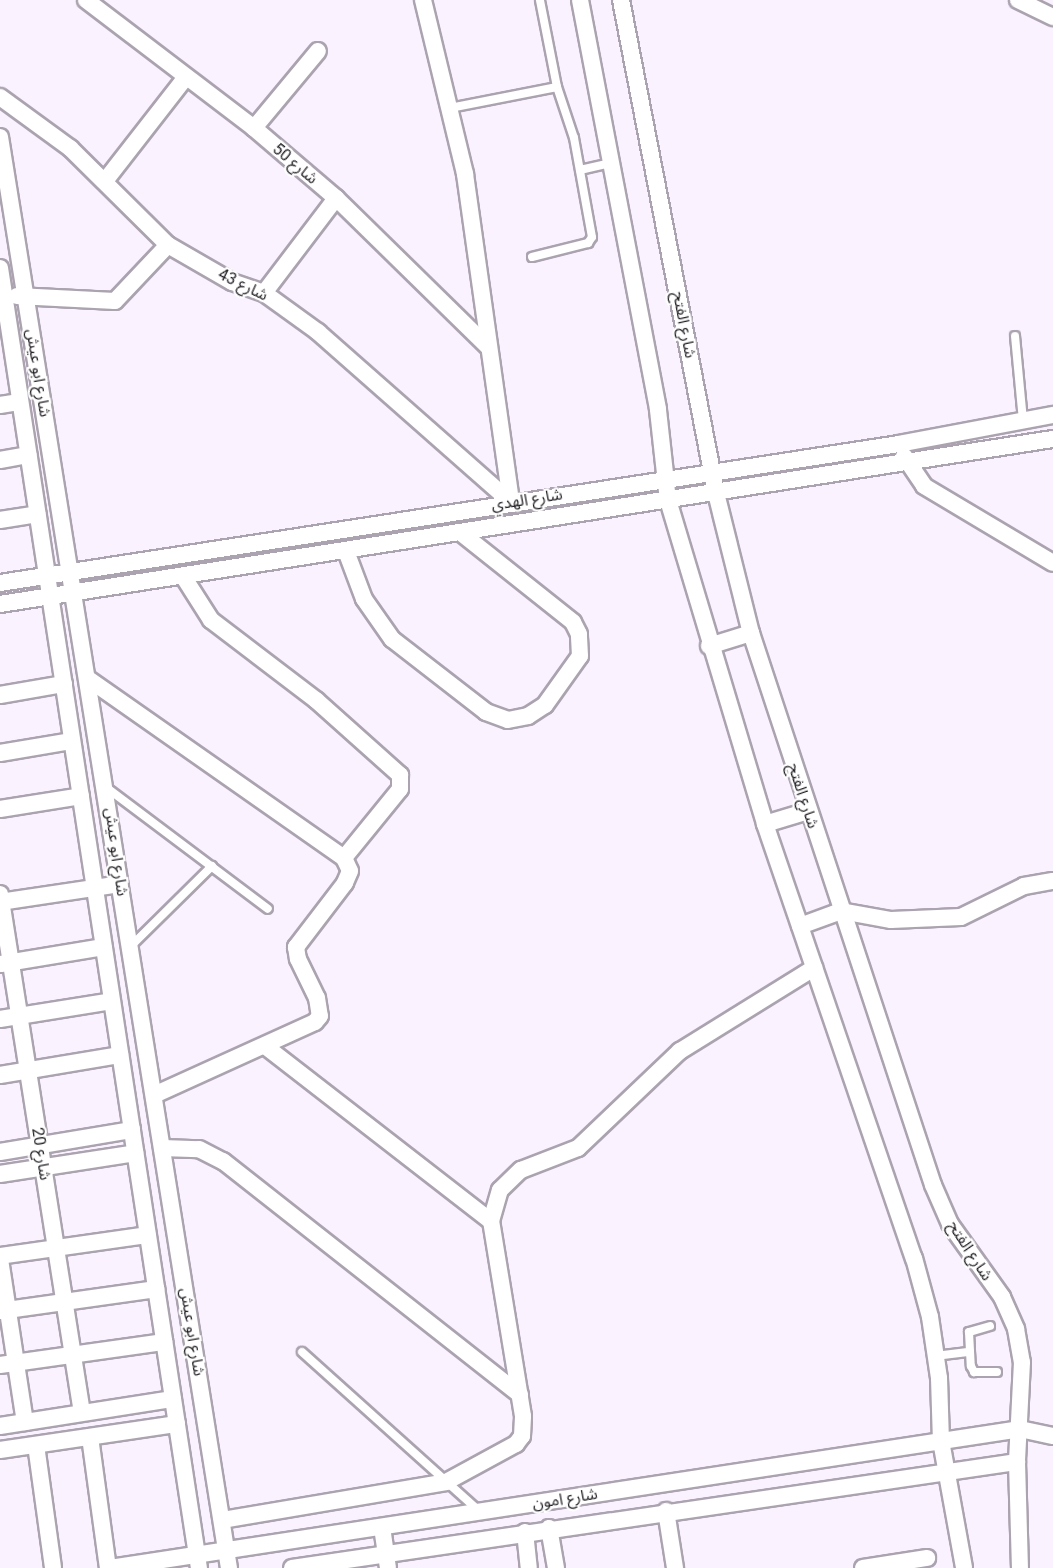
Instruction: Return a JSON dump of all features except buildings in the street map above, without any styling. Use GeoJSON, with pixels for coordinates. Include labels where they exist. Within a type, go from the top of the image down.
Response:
{"type":"FeatureCollection","features":[{"type":"Feature","properties":{"kind":"street","name":"شارع 50"},"geometry":{"type":"LineString","coordinates":[[86,0],[254,128],[336,198],[488,347]]}},
{"type":"Feature","properties":{"kind":"street"},"geometry":{"type":"LineString","coordinates":[[423,0],[465,174],[511,502]]}},
{"type":"Feature","properties":{"kind":"street"},"geometry":{"type":"LineString","coordinates":[[580,0],[658,410],[668,500],[765,824],[914,1258],[936,1356],[941,1442],[964,1568]]}},
{"type":"Feature","properties":{"kind":"street","name":"شارع الفتح"},"geometry":{"type":"LineString","coordinates":[[621,0],[711,472],[751,633],[933,1185],[950,1224],[1002,1297],[1016,1329],[1022,1362],[1017,1462],[1020,1568]]}},
{"type":"Feature","properties":{"kind":"street"},"geometry":{"type":"LineString","coordinates":[[1018,0],[1053,17]]}},
{"type":"Feature","properties":{"kind":"street"},"geometry":{"type":"LineString","coordinates":[[254,128],[318,51]]}},
{"type":"Feature","properties":{"kind":"street"},"geometry":{"type":"LineString","coordinates":[[105,181],[186,77]]}},
{"type":"Feature","properties":{"kind":"street","name":"شارع 43"},"geometry":{"type":"LineString","coordinates":[[0,97],[70,148],[168,245],[232,282],[264,293],[318,332],[511,502]]}},
{"type":"Feature","properties":{"kind":"street","name":"شارع ابو عيش"},"geometry":{"type":"LineString","coordinates":[[0,137],[73,593],[107,788],[120,884],[230,1568]]}},
{"type":"Feature","properties":{"kind":"street"},"geometry":{"type":"LineString","coordinates":[[264,293],[336,198]]}},
{"type":"Feature","properties":{"kind":"street"},"geometry":{"type":"LineString","coordinates":[[2,298],[25,295],[101,304],[115,301],[168,245]]}},
{"type":"Feature","properties":{"kind":"street","name":"شارع ابو عيش"},"geometry":{"type":"LineString","coordinates":[[0,268],[2,298],[21,402],[198,1561]]}},
{"type":"Feature","properties":{"kind":"street"},"geometry":{"type":"LineString","coordinates":[[0,405],[21,402]]}},
{"type":"Feature","properties":{"kind":"street","name":"شارع الهدي"},"geometry":{"type":"LineString","coordinates":[[0,583],[664,478],[899,444],[1053,415]]}},
{"type":"Feature","properties":{"kind":"street","name":"شارع الهدي"},"geometry":{"type":"LineString","coordinates":[[0,604],[1053,439]]}},
{"type":"Feature","properties":{"kind":"street"},"geometry":{"type":"LineString","coordinates":[[899,444],[906,463],[924,486],[1053,563]]}},
{"type":"Feature","properties":{"kind":"street"},"geometry":{"type":"LineString","coordinates":[[0,460],[29,455]]}},
{"type":"Feature","properties":{"kind":"street"},"geometry":{"type":"LineString","coordinates":[[0,520],[38,514]]}},
{"type":"Feature","properties":{"kind":"street"},"geometry":{"type":"LineString","coordinates":[[346,551],[364,599],[392,639],[486,712],[508,720],[528,716],[545,705],[580,656],[579,634],[561,612],[495,563],[462,533]]}},
{"type":"Feature","properties":{"kind":"street"},"geometry":{"type":"LineString","coordinates":[[183,576],[211,620],[316,700],[400,775],[400,789],[344,858]]}},
{"type":"Feature","properties":{"kind":"street"},"geometry":{"type":"LineString","coordinates":[[710,646],[751,633]]}},
{"type":"Feature","properties":{"kind":"street"},"geometry":{"type":"LineString","coordinates":[[87,678],[344,858],[349,876],[296,947],[298,959],[317,998],[320,1016],[315,1022],[154,1095]]}},
{"type":"Feature","properties":{"kind":"street"},"geometry":{"type":"LineString","coordinates":[[0,695],[64,684]]}},
{"type":"Feature","properties":{"kind":"street"},"geometry":{"type":"LineString","coordinates":[[0,753],[72,741]]}},
{"type":"Feature","properties":{"kind":"street"},"geometry":{"type":"LineString","coordinates":[[0,809],[81,796]]}},
{"type":"Feature","properties":{"kind":"street"},"geometry":{"type":"LineString","coordinates":[[765,824],[808,811]]}},
{"type":"Feature","properties":{"kind":"street"},"geometry":{"type":"LineString","coordinates":[[800,926],[841,911],[891,920],[961,917],[1024,886],[1053,882]]}},
{"type":"Feature","properties":{"kind":"street"},"geometry":{"type":"LineString","coordinates":[[0,899],[120,884]]}},
{"type":"Feature","properties":{"kind":"street","name":"شارع 20"},"geometry":{"type":"LineString","coordinates":[[0,899],[5,963],[20,1016],[82,1413]]}},
{"type":"Feature","properties":{"kind":"street"},"geometry":{"type":"LineString","coordinates":[[5,963],[104,947]]}},
{"type":"Feature","properties":{"kind":"street"},"geometry":{"type":"LineString","coordinates":[[222,1520],[446,1482],[516,1444],[523,1426],[520,1395],[490,1221],[492,1206],[510,1178],[578,1148],[680,1051],[814,968]]}},
{"type":"Feature","properties":{"kind":"street"},"geometry":{"type":"LineString","coordinates":[[0,1019],[112,1001]]}},
{"type":"Feature","properties":{"kind":"street"},"geometry":{"type":"LineString","coordinates":[[265,1046],[490,1221]]}},
{"type":"Feature","properties":{"kind":"street"},"geometry":{"type":"LineString","coordinates":[[0,1075],[120,1055]]}},
{"type":"Feature","properties":{"kind":"street"},"geometry":{"type":"LineString","coordinates":[[0,1152],[131,1127],[158,1119]]}},
{"type":"Feature","properties":{"kind":"street"},"geometry":{"type":"LineString","coordinates":[[162,1148],[199,1149],[223,1161],[520,1395]]}},
{"type":"Feature","properties":{"kind":"street"},"geometry":{"type":"LineString","coordinates":[[0,1174],[135,1153]]}},
{"type":"Feature","properties":{"kind":"street"},"geometry":{"type":"LineString","coordinates":[[25,1422],[8,1364],[0,1258],[148,1235]]}},
{"type":"Feature","properties":{"kind":"street"},"geometry":{"type":"LineString","coordinates":[[4,1310],[156,1289]]}},
{"type":"Feature","properties":{"kind":"street"},"geometry":{"type":"LineString","coordinates":[[8,1364],[164,1342]]}},
{"type":"Feature","properties":{"kind":"street"},"geometry":{"type":"LineString","coordinates":[[0,1426],[173,1399]]}},
{"type":"Feature","properties":{"kind":"street"},"geometry":{"type":"LineString","coordinates":[[0,1450],[177,1424]]}},
{"type":"Feature","properties":{"kind":"street","name":"شارع امون"},"geometry":{"type":"LineString","coordinates":[[109,1568],[198,1561],[227,1550],[1020,1430],[1053,1436]]}},
{"type":"Feature","properties":{"kind":"street"},"geometry":{"type":"LineString","coordinates":[[90,1437],[109,1568]]}},
{"type":"Feature","properties":{"kind":"street"},"geometry":{"type":"LineString","coordinates":[[36,1444],[53,1568]]}},
{"type":"Feature","properties":{"kind":"street","name":"شارع امون"},"geometry":{"type":"LineString","coordinates":[[292,1568],[387,1561],[549,1528],[1017,1462]]}},
{"type":"Feature","properties":{"kind":"street"},"geometry":{"type":"LineString","coordinates":[[666,1511],[675,1568]]}},
{"type":"Feature","properties":{"kind":"street"},"geometry":{"type":"LineString","coordinates":[[381,1527],[387,1561]]}},
{"type":"Feature","properties":{"kind":"street"},"geometry":{"type":"LineString","coordinates":[[549,1528],[555,1568]]}},
{"type":"Feature","properties":{"kind":"street"},"geometry":{"type":"LineString","coordinates":[[525,1532],[529,1568]]}},
{"type":"Feature","properties":{"kind":"street"},"geometry":{"type":"LineString","coordinates":[[863,1568],[927,1558]]}},
{"type":"Feature","properties":{"kind":"lane"},"geometry":{"type":"LineString","coordinates":[[532,257],[591,241],[580,170],[557,87],[540,0]]}},
{"type":"Feature","properties":{"kind":"lane"},"geometry":{"type":"LineString","coordinates":[[450,108],[557,87]]}},
{"type":"Feature","properties":{"kind":"lane"},"geometry":{"type":"LineString","coordinates":[[580,170],[611,163]]}},
{"type":"Feature","properties":{"kind":"lane"},"geometry":{"type":"LineString","coordinates":[[1015,336],[1023,420]]}},
{"type":"Feature","properties":{"kind":"lane"},"geometry":{"type":"LineString","coordinates":[[107,788],[268,909]]}},
{"type":"Feature","properties":{"kind":"lane"},"geometry":{"type":"LineString","coordinates":[[131,946],[212,866]]}},
{"type":"Feature","properties":{"kind":"lane"},"geometry":{"type":"LineString","coordinates":[[990,1326],[970,1330],[972,1371],[997,1372]]}},
{"type":"Feature","properties":{"kind":"lane"},"geometry":{"type":"LineString","coordinates":[[302,1352],[480,1512]]}},
{"type":"Feature","properties":{"kind":"lane"},"geometry":{"type":"LineString","coordinates":[[936,1356],[970,1352]]}}]}
